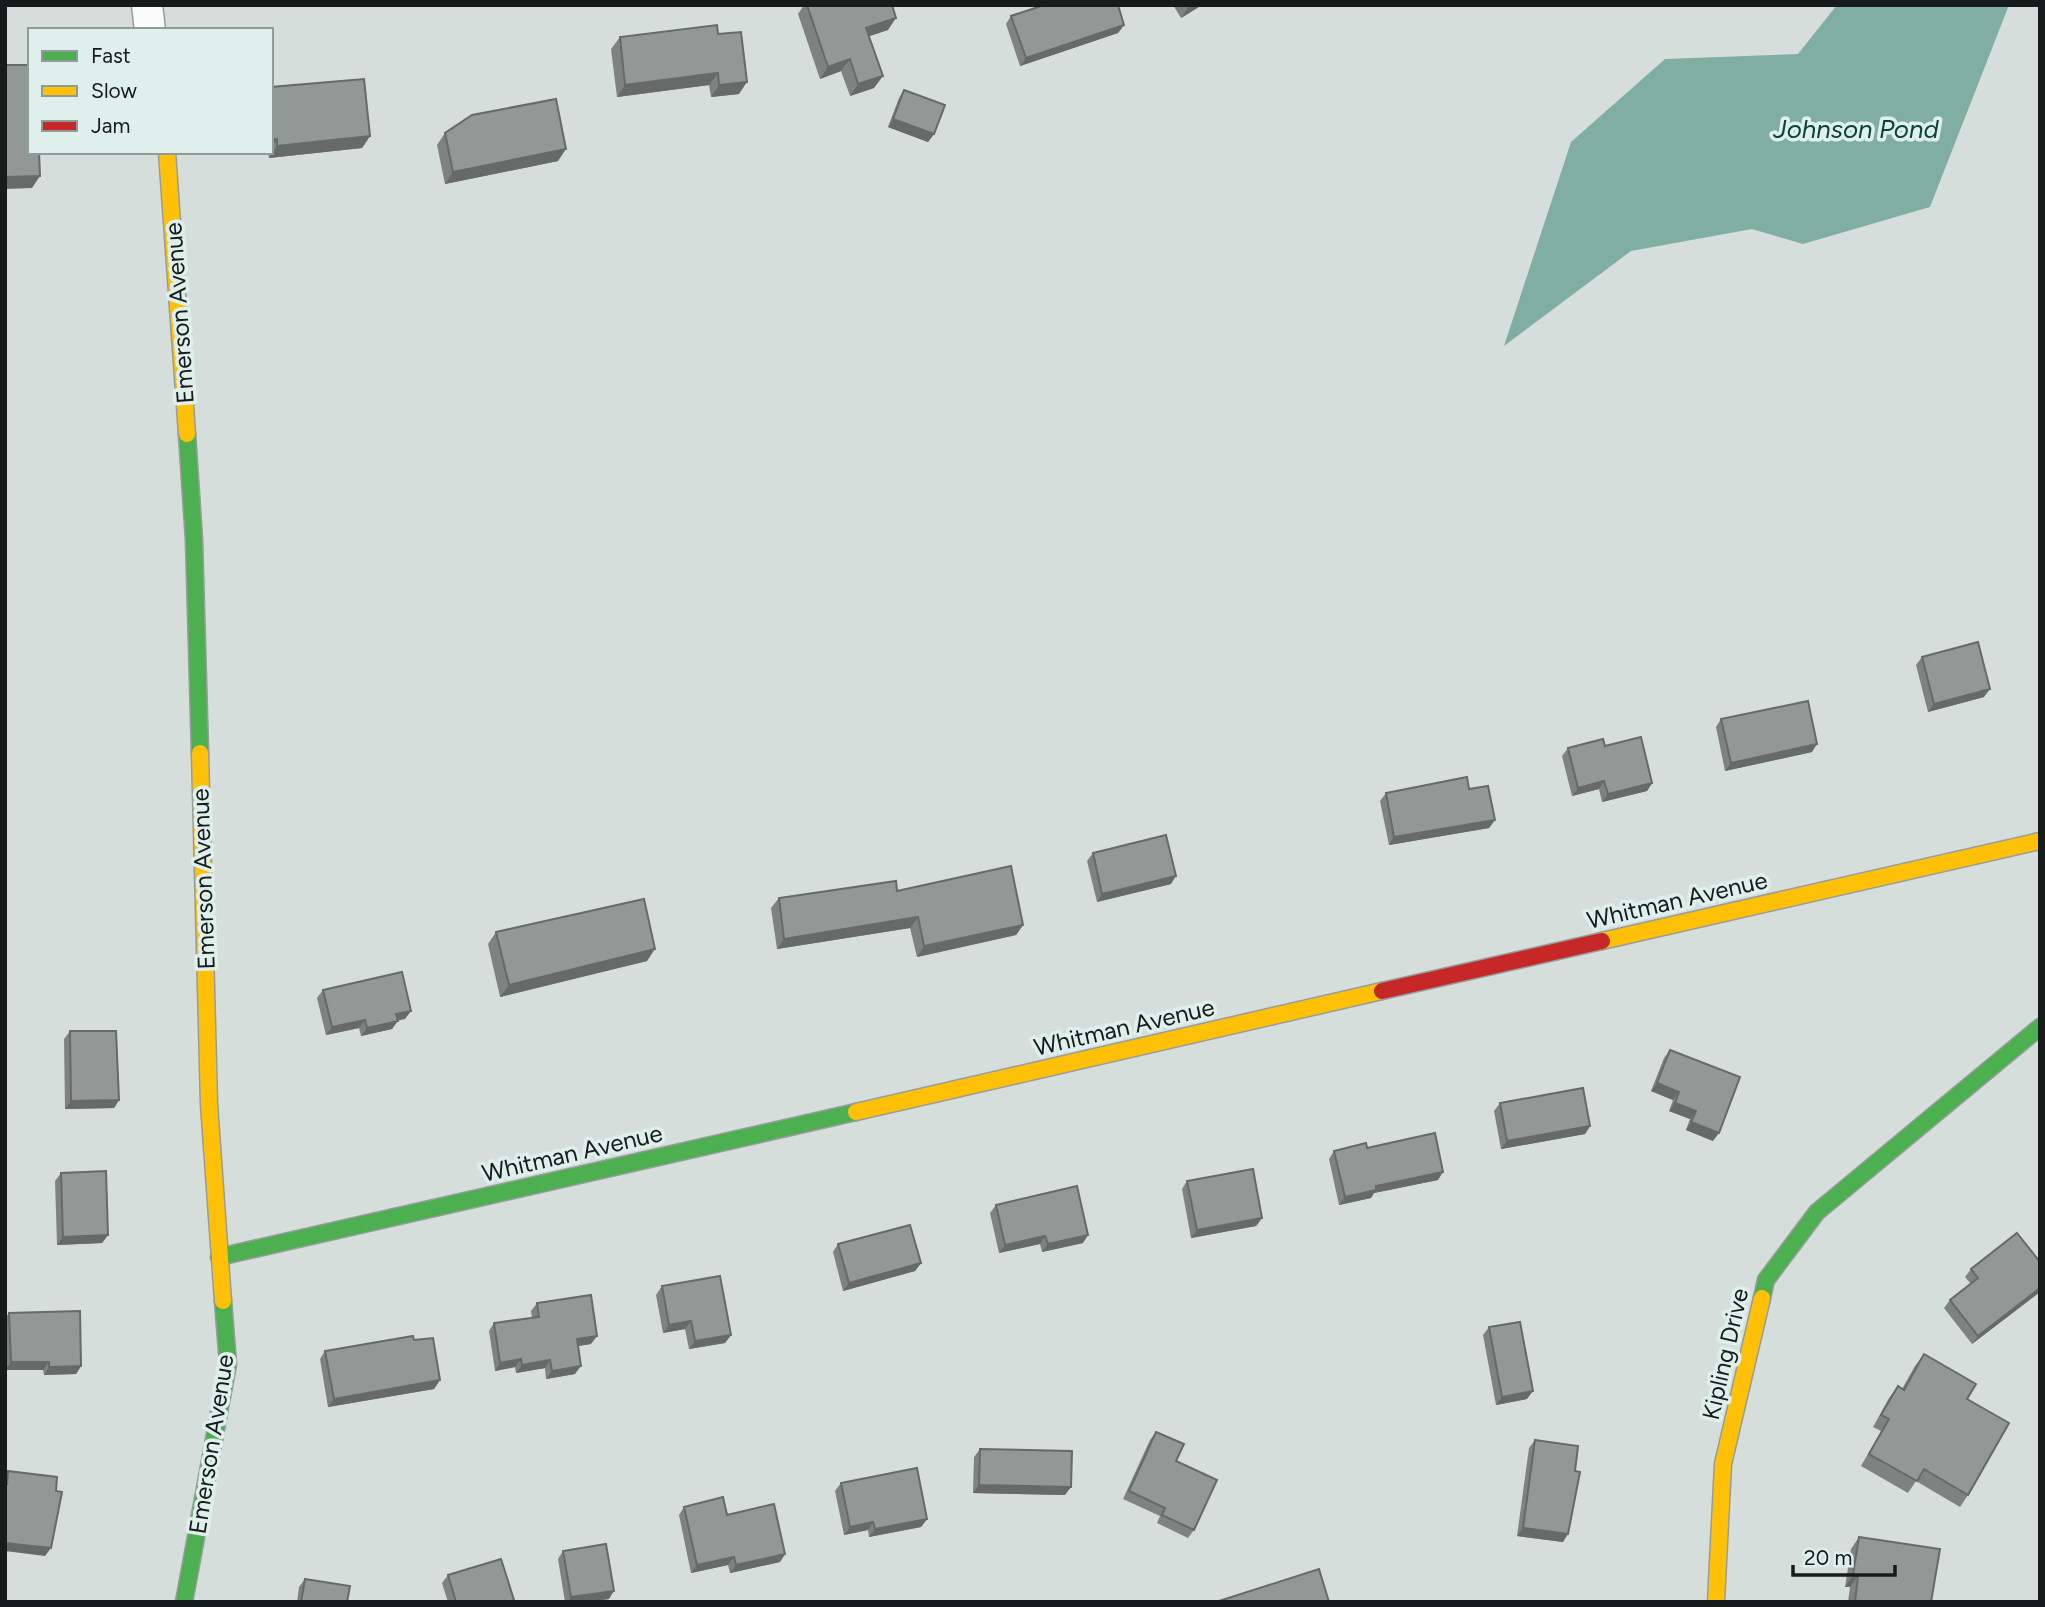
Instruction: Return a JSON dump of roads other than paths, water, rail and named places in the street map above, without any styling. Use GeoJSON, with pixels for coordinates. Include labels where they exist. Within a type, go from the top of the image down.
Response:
{"type":"FeatureCollection","features":[{"type":"Feature","properties":{"kind":"street"},"geometry":{"type":"LineString","coordinates":[[147,5],[150,28]]}},
{"type":"Feature","properties":{"kind":"street","name":"Emerson Avenue"},"geometry":{"type":"LineString","coordinates":[[167,154],[194,540],[209,1104],[228,1364],[184,1602]]}},
{"type":"Feature","properties":{"kind":"street","name":"Whitman Avenue"},"geometry":{"type":"LineString","coordinates":[[219,1257],[2040,841]]}},
{"type":"Feature","properties":{"kind":"street","name":"Kipling Drive"},"geometry":{"type":"LineString","coordinates":[[1716,1602],[1723,1464],[1766,1280],[1817,1212],[2040,1027]]}},
{"type":"Feature","properties":{"kind":"water","name":"Johnson Pond"},"geometry":{"type":"Polygon","coordinates":[[[1837,5],[2009,5],[1930,207],[1803,244],[1752,229],[1631,251],[1504,346],[1571,142],[1665,59],[1798,54],[1837,5]]]}}]}
